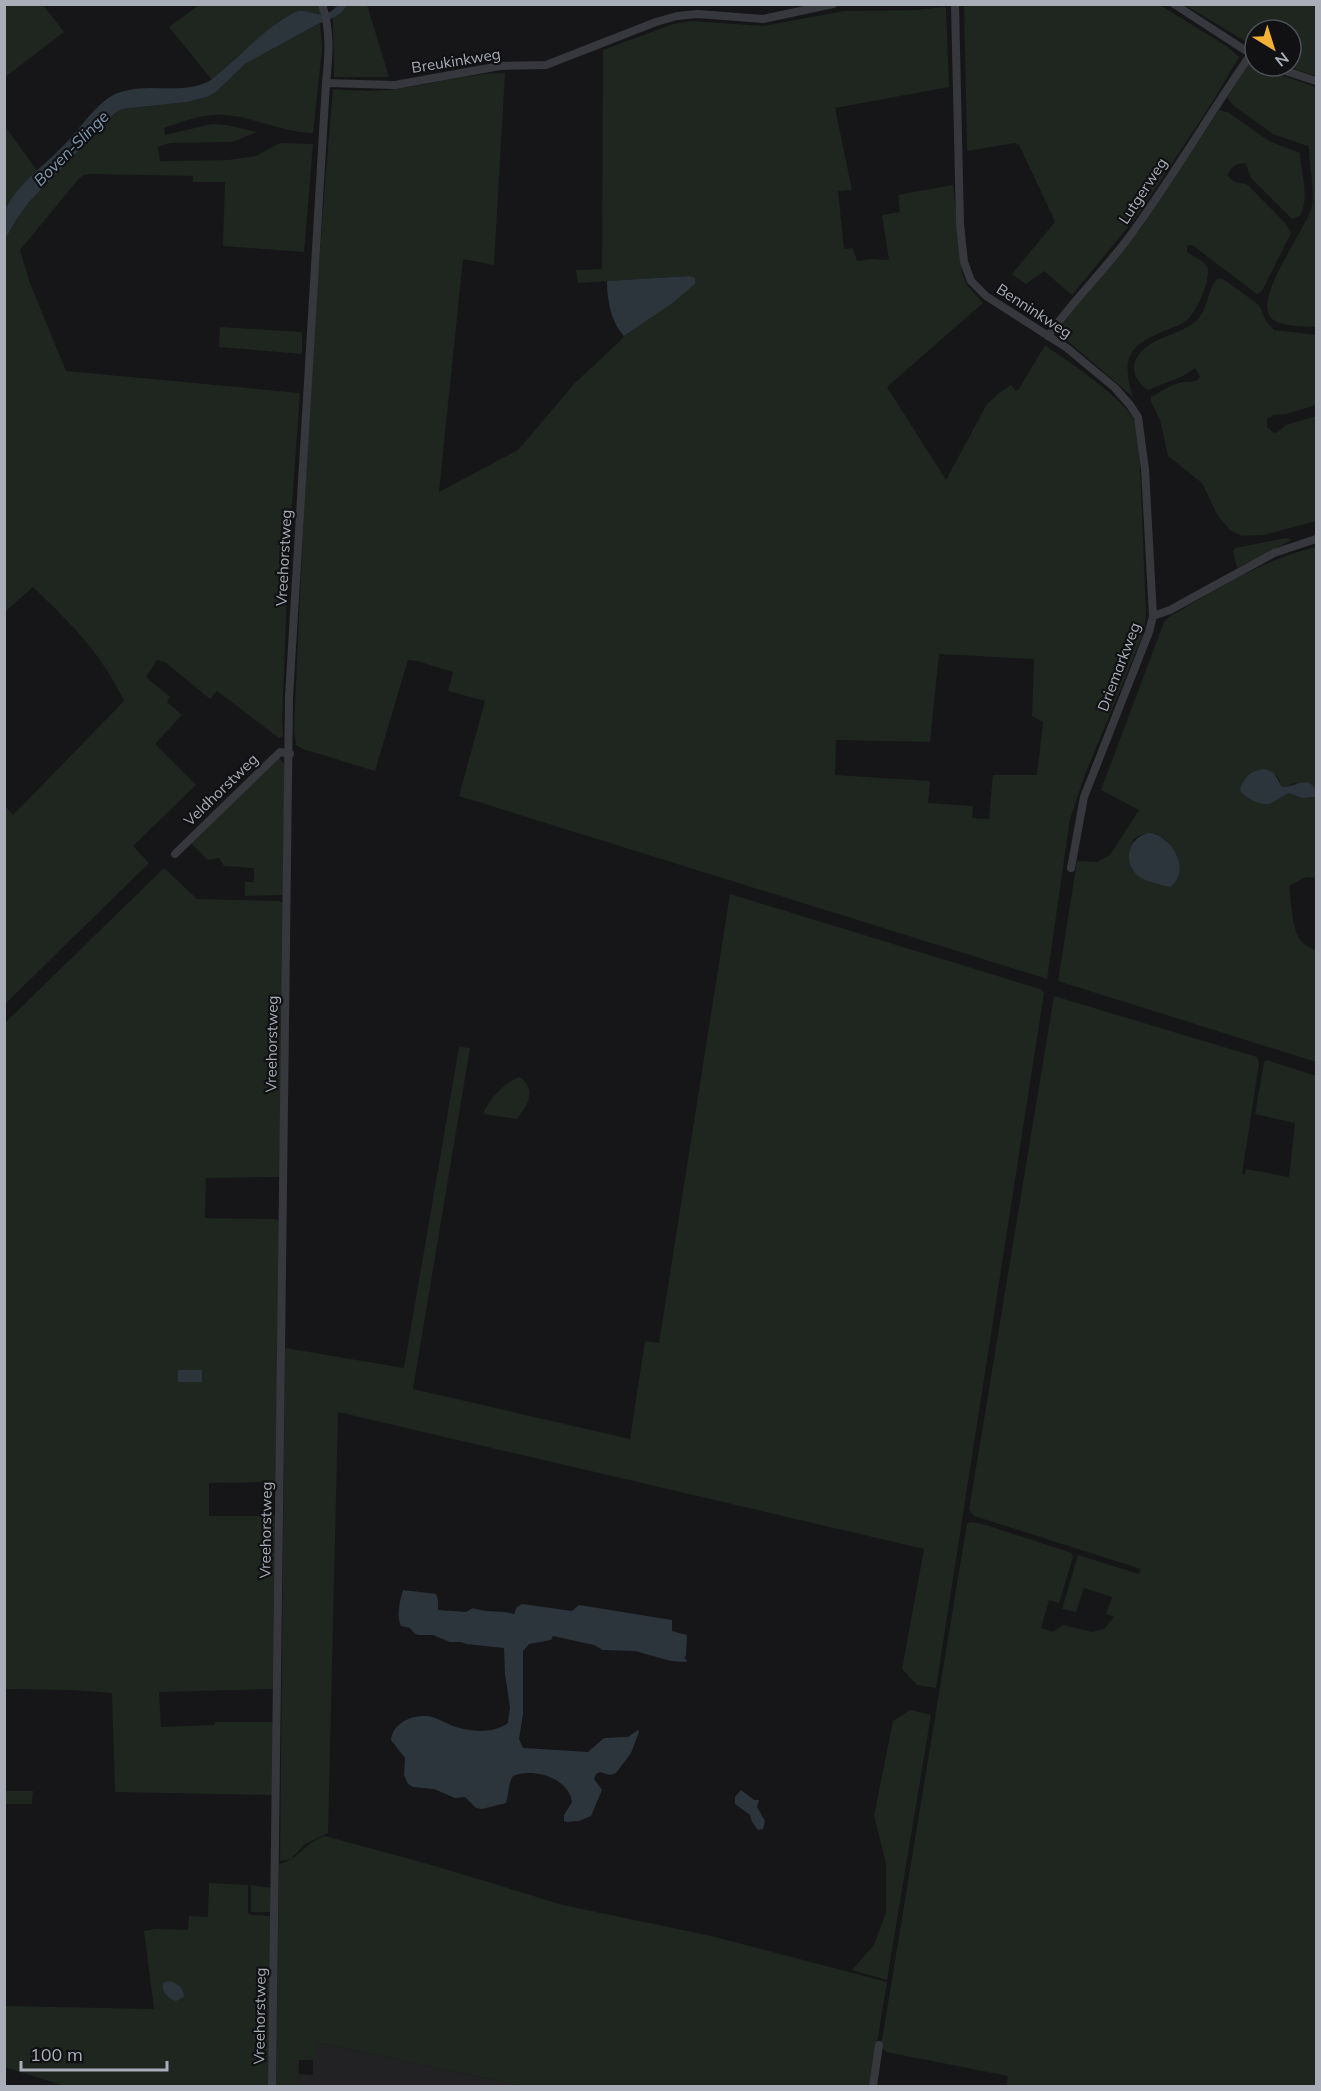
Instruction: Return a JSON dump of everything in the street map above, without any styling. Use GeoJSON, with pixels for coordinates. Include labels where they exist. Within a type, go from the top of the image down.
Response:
{"type":"FeatureCollection","features":[{"type":"Feature","properties":{"kind":"street","name":"Breukinkweg"},"geometry":{"type":"LineString","coordinates":[[326,83],[395,85],[500,66],[546,65],[677,16],[698,14],[763,19],[833,4]]}},
{"type":"Feature","properties":{"kind":"street","name":"Benninkweg"},"geometry":{"type":"LineString","coordinates":[[955,4],[960,224],[964,262],[971,281],[986,296],[1067,348],[1115,387],[1138,417],[1145,469],[1153,616]]}},
{"type":"Feature","properties":{"kind":"street"},"geometry":{"type":"LineString","coordinates":[[1174,4],[1243,49]]}},
{"type":"Feature","properties":{"kind":"street","name":"Vreehorstweg"},"geometry":{"type":"LineString","coordinates":[[272,2086],[290,685],[326,83],[330,50],[323,8]]}},
{"type":"Feature","properties":{"kind":"street","name":"Lutgerweg"},"geometry":{"type":"LineString","coordinates":[[1048,336],[1067,308],[1132,234],[1218,101],[1243,68]]}},
{"type":"Feature","properties":{"kind":"street","name":"Driemarkweg"},"geometry":{"type":"LineString","coordinates":[[1071,868],[1084,796],[1149,632],[1153,616],[1170,610],[1274,553],[1317,539]]}},
{"type":"Feature","properties":{"kind":"street","name":"Veldhorstweg"},"geometry":{"type":"LineString","coordinates":[[175,854],[279,752],[290,754]]}},
{"type":"Feature","properties":{"kind":"street"},"geometry":{"type":"LineString","coordinates":[[873,2086],[879,2045]]}},
{"type":"Feature","properties":{"kind":"shaded area"},"geometry":{"type":"Polygon","coordinates":[[[5,4],[43,5],[64,32],[5,77],[5,4]]]}},
{"type":"Feature","properties":{"kind":"shaded area"},"geometry":{"type":"Polygon","coordinates":[[[199,5],[320,5],[321,15],[298,11],[290,15],[254,42],[212,80],[169,27],[199,5]]]}},
{"type":"Feature","properties":{"kind":"shaded area"},"geometry":{"type":"Polygon","coordinates":[[[347,5],[367,5],[389,77],[334,77],[333,18],[347,5]]]}},
{"type":"Feature","properties":{"kind":"shaded area"},"geometry":{"type":"Polygon","coordinates":[[[964,5],[1160,5],[1228,47],[1239,57],[1210,106],[1138,215],[1072,295],[1044,271],[1026,284],[1012,274],[1054,223],[1054,219],[1019,145],[1015,143],[967,151],[964,5]]]}},
{"type":"Feature","properties":{"kind":"shaded area"},"geometry":{"type":"Polygon","coordinates":[[[1185,5],[1316,5],[1316,76],[1303,72],[1303,18],[1243,18],[1243,40],[1185,5]]]}},
{"type":"Feature","properties":{"kind":"shaded area"},"geometry":{"type":"Polygon","coordinates":[[[946,7],[949,87],[835,108],[852,190],[838,191],[844,249],[853,248],[857,261],[889,260],[882,215],[900,212],[898,195],[953,185],[962,273],[967,285],[983,303],[887,387],[946,480],[987,404],[1011,385],[1016,391],[1019,389],[1045,345],[1108,392],[1130,413],[1138,430],[1146,614],[1144,633],[1085,774],[1070,819],[1047,979],[459,796],[485,701],[448,691],[453,672],[408,660],[375,771],[296,745],[294,729],[310,409],[333,89],[386,90],[467,76],[505,73],[494,265],[463,259],[439,492],[518,450],[575,383],[624,336],[674,302],[695,284],[689,276],[578,283],[576,270],[602,269],[603,50],[673,24],[691,21],[763,26],[844,11],[916,10],[946,7]],[[939,654],[930,742],[836,740],[835,775],[930,781],[928,803],[973,806],[972,818],[989,819],[993,775],[1037,775],[1043,722],[1032,716],[1034,659],[939,654]]]}},
{"type":"Feature","properties":{"kind":"shaded area"},"geometry":{"type":"Polygon","coordinates":[[[320,23],[322,50],[313,133],[238,117],[213,115],[194,118],[164,128],[165,135],[212,124],[257,132],[232,142],[170,143],[158,147],[160,161],[228,160],[256,156],[280,143],[313,144],[304,252],[223,246],[225,182],[193,182],[193,176],[90,174],[83,175],[77,181],[20,250],[30,283],[66,371],[300,393],[289,545],[283,736],[279,738],[217,691],[210,699],[165,662],[157,660],[146,677],[170,697],[167,702],[182,715],[155,744],[196,785],[133,846],[149,863],[5,1004],[5,806],[13,815],[124,701],[95,653],[33,587],[5,612],[4,239],[29,202],[114,114],[122,109],[187,102],[207,97],[216,92],[245,64],[320,23]]]}},
{"type":"Feature","properties":{"kind":"shaded area"},"geometry":{"type":"Polygon","coordinates":[[[1243,71],[1243,78],[1290,78],[1316,87],[1316,327],[1279,323],[1268,312],[1268,300],[1273,284],[1312,205],[1308,146],[1273,134],[1234,106],[1227,98],[1243,71]]]}},
{"type":"Feature","properties":{"kind":"shaded area"},"geometry":{"type":"Polygon","coordinates":[[[1219,110],[1229,113],[1269,141],[1300,153],[1305,193],[1303,208],[1300,216],[1292,219],[1251,178],[1246,164],[1232,168],[1228,176],[1230,179],[1248,185],[1286,224],[1291,233],[1262,291],[1257,294],[1192,245],[1187,246],[1187,252],[1204,263],[1208,270],[1203,294],[1187,320],[1150,337],[1134,349],[1128,365],[1133,397],[1056,331],[1141,228],[1219,110]]]}},
{"type":"Feature","properties":{"kind":"shaded area"},"geometry":{"type":"Polygon","coordinates":[[[4,125],[38,172],[22,186],[5,210],[4,125]]]}},
{"type":"Feature","properties":{"kind":"shaded area"},"geometry":{"type":"Polygon","coordinates":[[[1218,278],[1223,279],[1259,305],[1266,321],[1274,330],[1316,335],[1316,405],[1286,414],[1273,415],[1267,419],[1267,427],[1274,433],[1286,425],[1316,416],[1316,521],[1264,535],[1242,536],[1230,530],[1218,516],[1202,483],[1168,456],[1160,420],[1151,401],[1151,397],[1167,388],[1179,383],[1198,380],[1200,376],[1195,368],[1183,376],[1148,390],[1142,386],[1135,375],[1136,358],[1145,348],[1186,328],[1198,319],[1214,282],[1218,278]]]}},
{"type":"Feature","properties":{"kind":"shaded area"},"geometry":{"type":"Polygon","coordinates":[[[220,327],[302,332],[302,354],[219,347],[220,327]]]}},
{"type":"Feature","properties":{"kind":"shaded area"},"geometry":{"type":"Polygon","coordinates":[[[1286,538],[1292,540],[1237,568],[1233,551],[1235,548],[1286,538]]]}},
{"type":"Feature","properties":{"kind":"shaded area"},"geometry":{"type":"Polygon","coordinates":[[[1316,547],[1316,790],[1294,783],[1285,788],[1282,787],[1277,776],[1256,770],[1243,782],[1285,795],[1289,793],[1302,798],[1316,797],[1316,878],[1306,877],[1289,886],[1298,936],[1303,943],[1316,952],[1316,1062],[1058,981],[1077,861],[1097,862],[1110,855],[1139,810],[1101,790],[1164,622],[1240,576],[1297,552],[1316,547]],[[1144,834],[1134,840],[1130,853],[1131,867],[1143,878],[1170,887],[1166,840],[1155,834],[1144,834]]]}},
{"type":"Feature","properties":{"kind":"shaded area"},"geometry":{"type":"Polygon","coordinates":[[[279,758],[285,765],[283,895],[245,896],[245,882],[254,882],[254,868],[224,866],[219,858],[208,860],[191,841],[279,758]]]}},
{"type":"Feature","properties":{"kind":"shaded area"},"geometry":{"type":"Polygon","coordinates":[[[164,868],[197,899],[279,901],[284,904],[280,1177],[206,1178],[205,1218],[275,1219],[280,1222],[277,1482],[209,1483],[209,1516],[276,1516],[274,1689],[159,1692],[161,1727],[214,1725],[215,1722],[274,1722],[273,1795],[115,1792],[112,1693],[5,1689],[5,1023],[164,868]]]}},
{"type":"Feature","properties":{"kind":"shaded area"},"geometry":{"type":"Polygon","coordinates":[[[730,894],[1040,989],[1044,993],[936,1688],[917,1685],[902,1669],[924,1549],[338,1412],[328,1833],[305,1844],[291,1859],[280,1861],[285,1348],[404,1368],[459,1047],[470,1048],[413,1389],[630,1439],[645,1341],[659,1343],[730,894]]]}},
{"type":"Feature","properties":{"kind":"shaded area"},"geometry":{"type":"Polygon","coordinates":[[[1054,996],[1257,1057],[1259,1064],[1242,1174],[1245,1174],[1246,1169],[1289,1177],[1295,1123],[1255,1114],[1264,1062],[1267,1060],[1316,1076],[1316,2086],[1006,2086],[1008,2076],[886,2052],[881,2046],[967,1523],[986,1525],[1072,1553],[1073,1557],[1059,1603],[1049,1600],[1041,1628],[1053,1632],[1063,1625],[1092,1632],[1104,1629],[1114,1617],[1106,1614],[1112,1597],[1084,1588],[1076,1612],[1062,1609],[1078,1555],[1139,1574],[1141,1569],[974,1516],[969,1510],[1054,996]]]}},
{"type":"Feature","properties":{"kind":"shaded area"},"geometry":{"type":"Polygon","coordinates":[[[520,1077],[528,1087],[529,1097],[517,1119],[483,1114],[498,1092],[508,1083],[520,1077]]]}},
{"type":"Feature","properties":{"kind":"shaded area"},"geometry":{"type":"Polygon","coordinates":[[[910,1710],[931,1715],[887,1980],[852,1970],[874,1945],[886,1912],[886,1863],[874,1816],[893,1721],[910,1710]]]}},
{"type":"Feature","properties":{"kind":"shaded area"},"geometry":{"type":"Polygon","coordinates":[[[5,1791],[33,1791],[32,1804],[5,1804],[5,1791]]]}},
{"type":"Feature","properties":{"kind":"shaded area"},"geometry":{"type":"Polygon","coordinates":[[[325,1836],[435,1866],[563,1905],[711,1936],[887,1982],[870,2086],[523,2086],[316,2042],[316,2060],[299,2060],[298,2086],[276,2086],[279,1864],[286,1862],[325,1836]]]}},
{"type":"Feature","properties":{"kind":"shaded area"},"geometry":{"type":"Polygon","coordinates":[[[209,1883],[248,1885],[248,1913],[272,1916],[269,2086],[65,2086],[5,2067],[5,2006],[154,2009],[144,1931],[188,1930],[189,1916],[208,1917],[209,1883]]]}},
{"type":"Feature","properties":{"kind":"shaded area"},"geometry":{"type":"Polygon","coordinates":[[[251,1885],[272,1888],[272,1912],[251,1912],[251,1885]]]}},
{"type":"Feature","properties":{"kind":"shaded area"},"geometry":{"type":"Polygon","coordinates":[[[316,2042],[523,2086],[298,2086],[298,2074],[313,2075],[316,2042]]]}},
{"type":"Feature","properties":{"kind":"water","name":"Boven-Slinge"},"geometry":{"type":"Polygon","coordinates":[[[338,5],[347,5],[333,18],[245,64],[216,92],[207,97],[187,102],[122,109],[114,114],[29,202],[5,239],[4,215],[11,199],[108,98],[132,89],[201,85],[214,78],[261,36],[293,13],[305,11],[325,14],[338,5]]]}},
{"type":"Feature","properties":{"kind":"water"},"geometry":{"type":"Polygon","coordinates":[[[689,276],[695,278],[695,284],[674,302],[624,336],[611,310],[607,281],[689,276]]]}},
{"type":"Feature","properties":{"kind":"water"},"geometry":{"type":"Polygon","coordinates":[[[1265,769],[1274,773],[1282,787],[1310,783],[1316,790],[1316,797],[1302,798],[1289,793],[1264,804],[1245,796],[1240,790],[1243,782],[1252,772],[1265,769]]]}},
{"type":"Feature","properties":{"kind":"water"},"geometry":{"type":"Polygon","coordinates":[[[1150,833],[1166,840],[1176,855],[1179,872],[1170,887],[1142,878],[1131,867],[1130,848],[1138,838],[1150,833]]]}},
{"type":"Feature","properties":{"kind":"water"},"geometry":{"type":"Polygon","coordinates":[[[178,1370],[202,1370],[202,1382],[178,1382],[178,1370]]]}},
{"type":"Feature","properties":{"kind":"water"},"geometry":{"type":"Polygon","coordinates":[[[403,1590],[436,1594],[438,1610],[466,1612],[473,1608],[514,1614],[517,1607],[522,1604],[572,1611],[579,1605],[672,1620],[672,1631],[687,1635],[684,1658],[686,1662],[671,1661],[635,1651],[603,1650],[594,1645],[553,1636],[551,1640],[529,1644],[523,1651],[523,1714],[519,1739],[523,1748],[588,1752],[604,1738],[628,1737],[638,1730],[639,1732],[631,1753],[616,1773],[596,1774],[594,1779],[602,1790],[591,1816],[579,1821],[564,1821],[564,1815],[572,1802],[569,1794],[557,1781],[540,1774],[513,1776],[506,1803],[482,1809],[476,1808],[465,1797],[455,1798],[434,1789],[413,1787],[408,1784],[404,1775],[405,1758],[391,1740],[395,1729],[404,1721],[427,1716],[460,1728],[474,1731],[488,1730],[508,1723],[510,1707],[504,1648],[450,1642],[433,1635],[415,1634],[410,1628],[401,1626],[399,1613],[403,1590]]]}},
{"type":"Feature","properties":{"kind":"water"},"geometry":{"type":"Polygon","coordinates":[[[741,1790],[754,1800],[759,1800],[757,1807],[765,1821],[763,1829],[758,1830],[750,1815],[735,1804],[735,1797],[741,1790]]]}},
{"type":"Feature","properties":{"kind":"water"},"geometry":{"type":"Polygon","coordinates":[[[168,1981],[179,1986],[184,1997],[176,2001],[168,1997],[164,1992],[163,1983],[168,1981]]]}}]}
